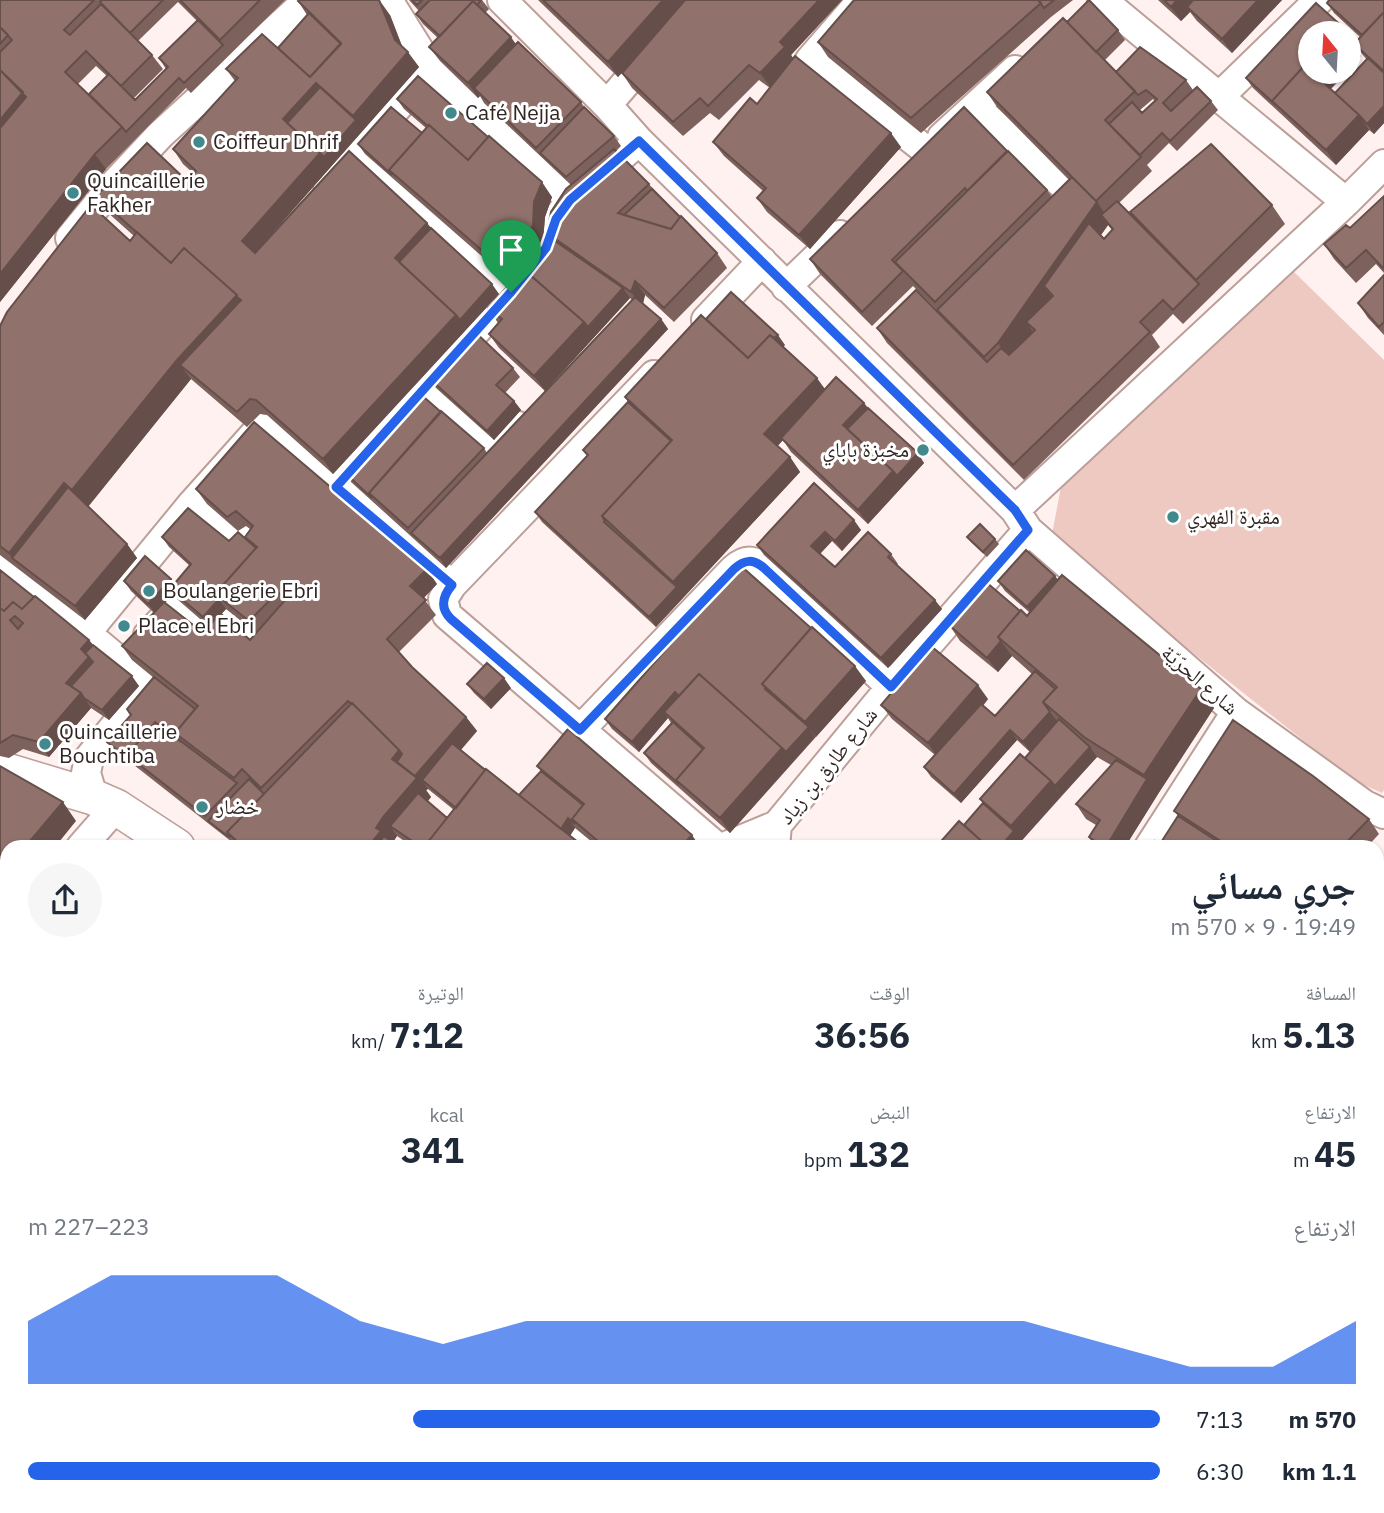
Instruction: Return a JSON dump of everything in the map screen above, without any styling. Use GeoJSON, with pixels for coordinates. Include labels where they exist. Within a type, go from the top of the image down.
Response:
{"type":"FeatureCollection","features":[{"type":"Feature","properties":{"kind":"main road"},"geometry":{"type":"LineString","coordinates":[[0,769],[104,802],[166,840]]}},
{"type":"Feature","properties":{"kind":"street"},"geometry":{"type":"LineString","coordinates":[[388,0],[430,69],[570,200]]}},
{"type":"Feature","properties":{"kind":"street","name":"شارع الحرّيّة"},"geometry":{"type":"LineString","coordinates":[[502,0],[607,105],[639,141],[1022,520],[1236,712],[1365,805],[1384,814]]}},
{"type":"Feature","properties":{"kind":"street"},"geometry":{"type":"LineString","coordinates":[[607,105],[697,0]]}},
{"type":"Feature","properties":{"kind":"street"},"geometry":{"type":"LineString","coordinates":[[862,0],[810,60],[927,150]]}},
{"type":"Feature","properties":{"kind":"street"},"geometry":{"type":"LineString","coordinates":[[1220,96],[1319,0]]}},
{"type":"Feature","properties":{"kind":"street"},"geometry":{"type":"LineString","coordinates":[[52,260],[117,181],[160,135],[302,2]]}},
{"type":"Feature","properties":{"kind":"street"},"geometry":{"type":"LineString","coordinates":[[1091,3],[1220,96],[1346,202]]}},
{"type":"Feature","properties":{"kind":"street"},"geometry":{"type":"LineString","coordinates":[[907,170],[1033,53]]}},
{"type":"Feature","properties":{"kind":"street"},"geometry":{"type":"LineString","coordinates":[[310,206],[430,69]]}},
{"type":"Feature","properties":{"kind":"street"},"geometry":{"type":"LineString","coordinates":[[975,107],[1079,198],[1050,226]]}},
{"type":"Feature","properties":{"kind":"street"},"geometry":{"type":"LineString","coordinates":[[336,487],[422,388],[511,292],[546,248],[556,219],[570,200],[639,141]]}},
{"type":"Feature","properties":{"kind":"street"},"geometry":{"type":"LineString","coordinates":[[356,155],[511,292]]}},
{"type":"Feature","properties":{"kind":"street","name":"شارع طارق بن زياد"},"geometry":{"type":"LineString","coordinates":[[776,836],[1022,520],[1384,164]]}},
{"type":"Feature","properties":{"kind":"street"},"geometry":{"type":"LineString","coordinates":[[786,287],[857,219]]}},
{"type":"Feature","properties":{"kind":"street"},"geometry":{"type":"LineString","coordinates":[[709,840],[447,615],[443,599],[452,585],[762,261]]}},
{"type":"Feature","properties":{"kind":"street"},"geometry":{"type":"LineString","coordinates":[[422,388],[493,451],[524,420]]}},
{"type":"Feature","properties":{"kind":"street"},"geometry":{"type":"LineString","coordinates":[[86,633],[192,504],[262,427],[269,429],[452,585]]}},
{"type":"Feature","properties":{"kind":"street"},"geometry":{"type":"LineString","coordinates":[[192,504],[237,543],[244,535],[253,541]]}},
{"type":"Feature","properties":{"kind":"street"},"geometry":{"type":"LineString","coordinates":[[580,730],[734,569],[743,562],[750,561],[757,562],[764,568],[891,687]]}},
{"type":"Feature","properties":{"kind":"street"},"geometry":{"type":"LineString","coordinates":[[0,567],[148,685],[89,758],[86,773],[104,802],[85,840]]}},
{"type":"Feature","properties":{"kind":"street"},"geometry":{"type":"LineString","coordinates":[[123,663],[173,608],[201,633],[215,635],[229,620],[258,645],[285,618]]}},
{"type":"Feature","properties":{"kind":"street"},"geometry":{"type":"LineString","coordinates":[[1154,840],[1236,712]]}},
{"type":"Feature","properties":{"kind":"street"},"geometry":{"type":"LineString","coordinates":[[757,840],[776,836]]}},
{"type":"Feature","properties":{"kind":"shaded area"},"geometry":{"type":"Polygon","coordinates":[[[1292,270],[1384,360],[1382,793],[1353,780],[1062,549],[1052,534],[1062,482],[1292,270]]]}},
{"type":"Feature","properties":{"kind":"building"},"geometry":{"type":"Polygon","coordinates":[[[0,0],[94,0],[64,30],[70,35],[101,4],[152,55],[121,86],[86,51],[65,72],[122,127],[95,154],[0,274],[0,128],[26,97],[0,70],[0,52],[12,40],[0,27],[0,0]]]}},
{"type":"Feature","properties":{"kind":"building"},"geometry":{"type":"Polygon","coordinates":[[[163,0],[130,33],[100,2],[163,0]]]}},
{"type":"Feature","properties":{"kind":"building"},"geometry":{"type":"Polygon","coordinates":[[[180,0],[260,0],[220,40],[180,0]]]}},
{"type":"Feature","properties":{"kind":"building"},"geometry":{"type":"Polygon","coordinates":[[[299,0],[379,0],[395,40],[408,52],[353,116],[316,83],[283,119],[320,153],[242,241],[255,253],[349,151],[427,223],[395,258],[456,315],[323,459],[256,400],[250,399],[237,412],[180,365],[241,300],[184,248],[171,263],[96,196],[147,143],[187,181],[196,171],[173,149],[238,78],[226,69],[262,34],[310,77],[341,43],[299,0]]]}},
{"type":"Feature","properties":{"kind":"building"},"geometry":{"type":"Polygon","coordinates":[[[430,0],[481,0],[477,5],[473,1],[440,36],[416,14],[430,0]]]}},
{"type":"Feature","properties":{"kind":"building"},"geometry":{"type":"Polygon","coordinates":[[[543,0],[663,0],[608,62],[543,0]]]}},
{"type":"Feature","properties":{"kind":"building"},"geometry":{"type":"Polygon","coordinates":[[[685,0],[819,0],[780,42],[785,47],[760,73],[749,65],[708,106],[700,98],[673,122],[622,73],[685,0]]]}},
{"type":"Feature","properties":{"kind":"building"},"geometry":{"type":"Polygon","coordinates":[[[854,0],[1038,0],[1041,3],[911,118],[818,42],[854,0]]]}},
{"type":"Feature","properties":{"kind":"building"},"geometry":{"type":"Polygon","coordinates":[[[1038,0],[1054,0],[1044,8],[1038,0]]]}},
{"type":"Feature","properties":{"kind":"building"},"geometry":{"type":"Polygon","coordinates":[[[1089,0],[1118,30],[1096,52],[1067,22],[1089,0]]]}},
{"type":"Feature","properties":{"kind":"building"},"geometry":{"type":"Polygon","coordinates":[[[1164,0],[1177,0],[1171,7],[1164,0]]]}},
{"type":"Feature","properties":{"kind":"building"},"geometry":{"type":"Polygon","coordinates":[[[1193,0],[1258,0],[1222,39],[1187,7],[1193,0]]]}},
{"type":"Feature","properties":{"kind":"building"},"geometry":{"type":"Polygon","coordinates":[[[1329,0],[1384,0],[1384,12],[1362,35],[1362,21],[1347,21],[1327,3],[1329,0]]]}},
{"type":"Feature","properties":{"kind":"building"},"geometry":{"type":"Polygon","coordinates":[[[473,1],[511,37],[468,83],[429,47],[473,1]]]}},
{"type":"Feature","properties":{"kind":"building"},"geometry":{"type":"Polygon","coordinates":[[[1316,3],[1336,21],[1299,21],[1316,3]]]}},
{"type":"Feature","properties":{"kind":"building"},"geometry":{"type":"Polygon","coordinates":[[[1384,12],[1384,71],[1362,51],[1362,35],[1384,12]]]}},
{"type":"Feature","properties":{"kind":"building"},"geometry":{"type":"Polygon","coordinates":[[[309,13],[341,44],[310,77],[278,48],[309,13]]]}},
{"type":"Feature","properties":{"kind":"building"},"geometry":{"type":"Polygon","coordinates":[[[1063,18],[1135,91],[1105,120],[1141,157],[1096,201],[987,92],[1063,18]]]}},
{"type":"Feature","properties":{"kind":"building"},"geometry":{"type":"Polygon","coordinates":[[[198,20],[223,45],[184,83],[179,78],[126,132],[89,94],[109,74],[135,100],[168,67],[159,58],[198,20]]]}},
{"type":"Feature","properties":{"kind":"building"},"geometry":{"type":"Polygon","coordinates":[[[1298,22],[1298,73],[1272,101],[1276,105],[1246,78],[1298,22]]]}},
{"type":"Feature","properties":{"kind":"building"},"geometry":{"type":"Polygon","coordinates":[[[0,27],[8,35],[0,44],[0,27]]]}},
{"type":"Feature","properties":{"kind":"building"},"geometry":{"type":"Polygon","coordinates":[[[518,42],[581,102],[536,148],[474,88],[518,42]]]}},
{"type":"Feature","properties":{"kind":"building"},"geometry":{"type":"Polygon","coordinates":[[[1140,47],[1186,80],[1163,103],[1171,111],[1197,87],[1211,101],[1170,141],[1162,133],[1140,155],[1109,124],[1132,102],[1142,113],[1157,99],[1146,90],[1138,95],[1116,72],[1140,47]]]}},
{"type":"Feature","properties":{"kind":"building"},"geometry":{"type":"Polygon","coordinates":[[[795,56],[891,133],[799,235],[757,198],[766,188],[713,142],[750,98],[757,104],[795,56]]]}},
{"type":"Feature","properties":{"kind":"building"},"geometry":{"type":"Polygon","coordinates":[[[1368,58],[1384,73],[1384,106],[1367,124],[1335,93],[1343,84],[1362,84],[1362,64],[1368,58]]]}},
{"type":"Feature","properties":{"kind":"building"},"geometry":{"type":"Polygon","coordinates":[[[0,70],[23,92],[0,120],[0,70]]]}},
{"type":"Feature","properties":{"kind":"building"},"geometry":{"type":"Polygon","coordinates":[[[1298,73],[1298,84],[1325,84],[1359,115],[1326,150],[1272,101],[1298,73]]]}},
{"type":"Feature","properties":{"kind":"building"},"geometry":{"type":"Polygon","coordinates":[[[418,76],[488,137],[468,160],[397,99],[418,76]]]}},
{"type":"Feature","properties":{"kind":"building"},"geometry":{"type":"Polygon","coordinates":[[[320,87],[356,120],[324,157],[287,123],[320,87]]]}},
{"type":"Feature","properties":{"kind":"building"},"geometry":{"type":"Polygon","coordinates":[[[391,107],[422,133],[389,170],[392,175],[358,144],[391,107]]]}},
{"type":"Feature","properties":{"kind":"building"},"geometry":{"type":"Polygon","coordinates":[[[584,107],[614,136],[566,177],[540,153],[584,107]]]}},
{"type":"Feature","properties":{"kind":"building"},"geometry":{"type":"Polygon","coordinates":[[[964,107],[1007,151],[892,260],[903,271],[862,312],[810,259],[964,107]]]}},
{"type":"Feature","properties":{"kind":"building"},"geometry":{"type":"Polygon","coordinates":[[[429,125],[468,160],[489,136],[542,182],[534,202],[533,226],[499,265],[389,170],[429,125]]]}},
{"type":"Feature","properties":{"kind":"building"},"geometry":{"type":"Polygon","coordinates":[[[1211,144],[1272,205],[1196,280],[1130,212],[1211,144]]]}},
{"type":"Feature","properties":{"kind":"building"},"geometry":{"type":"Polygon","coordinates":[[[614,149],[649,184],[618,213],[671,229],[681,216],[717,253],[664,308],[635,281],[631,292],[547,233],[551,212],[566,189],[614,149]]]}},
{"type":"Feature","properties":{"kind":"building"},"geometry":{"type":"Polygon","coordinates":[[[1008,151],[1047,190],[935,302],[895,262],[1008,151]]]}},
{"type":"Feature","properties":{"kind":"building"},"geometry":{"type":"Polygon","coordinates":[[[1072,177],[1097,202],[998,343],[984,357],[937,310],[1072,177]]]}},
{"type":"Feature","properties":{"kind":"building"},"geometry":{"type":"Polygon","coordinates":[[[652,189],[680,217],[671,229],[624,215],[652,189]]]}},
{"type":"Feature","properties":{"kind":"building"},"geometry":{"type":"Polygon","coordinates":[[[1384,196],[1384,269],[1366,250],[1346,268],[1324,244],[1346,225],[1350,228],[1384,196]]]}},
{"type":"Feature","properties":{"kind":"building"},"geometry":{"type":"Polygon","coordinates":[[[1117,201],[1199,284],[1173,310],[1163,300],[1140,322],[1150,332],[1013,465],[877,328],[916,290],[987,362],[1001,348],[1009,355],[1035,330],[1026,322],[1053,296],[1044,286],[1089,223],[1104,239],[1113,229],[1101,215],[1117,201]]]}},
{"type":"Feature","properties":{"kind":"building"},"geometry":{"type":"Polygon","coordinates":[[[91,205],[130,241],[137,232],[171,263],[184,248],[237,295],[177,360],[72,490],[64,483],[9,553],[0,546],[0,326],[7,312],[91,205]]]}},
{"type":"Feature","properties":{"kind":"building"},"geometry":{"type":"Polygon","coordinates":[[[431,228],[492,284],[460,320],[399,262],[431,228]]]}},
{"type":"Feature","properties":{"kind":"building"},"geometry":{"type":"Polygon","coordinates":[[[555,241],[623,288],[588,327],[528,273],[555,241]]]}},
{"type":"Feature","properties":{"kind":"building"},"geometry":{"type":"Polygon","coordinates":[[[523,269],[584,322],[534,376],[489,334],[502,319],[488,308],[523,269]]]}},
{"type":"Feature","properties":{"kind":"building"},"geometry":{"type":"Polygon","coordinates":[[[1384,275],[1384,322],[1379,327],[1358,303],[1384,275]]]}},
{"type":"Feature","properties":{"kind":"building"},"geometry":{"type":"Polygon","coordinates":[[[731,292],[778,335],[774,338],[770,335],[748,358],[706,319],[731,292]]]}},
{"type":"Feature","properties":{"kind":"building"},"geometry":{"type":"Polygon","coordinates":[[[635,297],[661,319],[440,558],[411,533],[635,297]]]}},
{"type":"Feature","properties":{"kind":"building"},"geometry":{"type":"Polygon","coordinates":[[[701,315],[748,358],[770,335],[817,378],[764,434],[790,457],[673,582],[602,516],[672,440],[625,397],[701,315]]]}},
{"type":"Feature","properties":{"kind":"building"},"geometry":{"type":"Polygon","coordinates":[[[473,330],[513,368],[496,385],[514,401],[487,431],[429,378],[473,330]]]}},
{"type":"Feature","properties":{"kind":"building"},"geometry":{"type":"Polygon","coordinates":[[[836,377],[864,403],[843,425],[893,471],[858,510],[781,438],[836,377]]]}},
{"type":"Feature","properties":{"kind":"building"},"geometry":{"type":"Polygon","coordinates":[[[417,391],[441,412],[369,493],[372,498],[344,472],[417,391]]]}},
{"type":"Feature","properties":{"kind":"building"},"geometry":{"type":"Polygon","coordinates":[[[628,402],[671,441],[602,516],[604,522],[677,587],[649,617],[535,512],[588,455],[583,450],[628,402]]]}},
{"type":"Feature","properties":{"kind":"building"},"geometry":{"type":"Polygon","coordinates":[[[868,408],[918,453],[897,476],[847,429],[868,408]]]}},
{"type":"Feature","properties":{"kind":"building"},"geometry":{"type":"Polygon","coordinates":[[[441,411],[484,448],[408,528],[369,493],[441,411]]]}},
{"type":"Feature","properties":{"kind":"building"},"geometry":{"type":"Polygon","coordinates":[[[254,422],[427,569],[410,586],[426,600],[387,639],[412,667],[466,717],[415,776],[397,762],[402,754],[399,750],[348,701],[261,788],[242,769],[234,778],[175,733],[198,706],[122,646],[164,602],[197,628],[212,623],[220,613],[250,640],[286,599],[278,592],[249,621],[215,594],[257,547],[245,537],[253,526],[236,511],[227,517],[196,489],[254,422]]]}},
{"type":"Feature","properties":{"kind":"building"},"geometry":{"type":"Polygon","coordinates":[[[814,483],[854,520],[835,541],[825,532],[811,546],[835,567],[868,532],[891,554],[888,557],[935,600],[881,658],[757,545],[814,483]]]}},
{"type":"Feature","properties":{"kind":"building"},"geometry":{"type":"Polygon","coordinates":[[[68,487],[127,544],[75,606],[12,558],[68,487]]]}},
{"type":"Feature","properties":{"kind":"building"},"geometry":{"type":"Polygon","coordinates":[[[188,508],[229,541],[238,532],[256,548],[215,594],[219,599],[203,617],[170,589],[191,564],[162,537],[188,508]]]}},
{"type":"Feature","properties":{"kind":"building"},"geometry":{"type":"Polygon","coordinates":[[[980,524],[995,539],[983,552],[967,537],[980,524]]]}},
{"type":"Feature","properties":{"kind":"building"},"geometry":{"type":"Polygon","coordinates":[[[1026,550],[1055,576],[1027,607],[998,581],[1026,550]]]}},
{"type":"Feature","properties":{"kind":"building"},"geometry":{"type":"Polygon","coordinates":[[[145,556],[171,579],[148,604],[124,581],[145,556]]]}},
{"type":"Feature","properties":{"kind":"building"},"geometry":{"type":"Polygon","coordinates":[[[740,565],[811,628],[762,684],[809,727],[786,752],[699,674],[679,696],[675,692],[632,742],[605,719],[740,565]]]}},
{"type":"Feature","properties":{"kind":"building"},"geometry":{"type":"Polygon","coordinates":[[[0,570],[34,597],[22,609],[13,602],[4,611],[0,608],[0,570]]]}},
{"type":"Feature","properties":{"kind":"building"},"geometry":{"type":"Polygon","coordinates":[[[1062,575],[1201,689],[1144,775],[1084,737],[1043,702],[1057,687],[998,637],[1021,610],[1027,616],[1062,575]]]}},
{"type":"Feature","properties":{"kind":"building"},"geometry":{"type":"Polygon","coordinates":[[[986,582],[1020,611],[998,637],[1001,641],[987,658],[950,626],[986,582]]]}},
{"type":"Feature","properties":{"kind":"building"},"geometry":{"type":"Polygon","coordinates":[[[35,596],[89,640],[81,649],[89,657],[66,683],[81,693],[39,742],[13,735],[0,743],[0,608],[4,611],[13,602],[22,609],[35,596]],[[15,616],[10,620],[18,629],[23,623],[15,616]]]}},
{"type":"Feature","properties":{"kind":"building"},"geometry":{"type":"Polygon","coordinates":[[[812,627],[855,666],[805,722],[762,684],[812,627]]]}},
{"type":"Feature","properties":{"kind":"building"},"geometry":{"type":"Polygon","coordinates":[[[93,645],[132,676],[102,710],[71,686],[93,662],[85,653],[93,645]]]}},
{"type":"Feature","properties":{"kind":"building"},"geometry":{"type":"Polygon","coordinates":[[[931,646],[978,685],[928,743],[881,705],[931,646]]]}},
{"type":"Feature","properties":{"kind":"building"},"geometry":{"type":"Polygon","coordinates":[[[487,663],[504,678],[484,699],[467,684],[487,663]]]}},
{"type":"Feature","properties":{"kind":"building"},"geometry":{"type":"Polygon","coordinates":[[[1035,671],[1055,689],[1043,702],[1050,712],[1023,742],[1010,730],[954,794],[924,767],[981,704],[995,716],[1035,671]]]}},
{"type":"Feature","properties":{"kind":"building"},"geometry":{"type":"Polygon","coordinates":[[[699,674],[782,748],[720,818],[676,780],[704,748],[664,712],[699,674]]]}},
{"type":"Feature","properties":{"kind":"building"},"geometry":{"type":"Polygon","coordinates":[[[154,677],[195,709],[175,733],[181,742],[155,722],[127,755],[130,760],[107,742],[131,715],[127,709],[154,677]]]}},
{"type":"Feature","properties":{"kind":"building"},"geometry":{"type":"Polygon","coordinates":[[[352,703],[399,750],[392,759],[417,778],[383,817],[376,828],[381,831],[374,840],[236,840],[227,832],[352,703]]]}},
{"type":"Feature","properties":{"kind":"building"},"geometry":{"type":"Polygon","coordinates":[[[1059,719],[1090,747],[1055,786],[1025,758],[1059,719]]]}},
{"type":"Feature","properties":{"kind":"building"},"geometry":{"type":"Polygon","coordinates":[[[1233,720],[1369,819],[1349,840],[1219,840],[1174,811],[1233,720]]]}},
{"type":"Feature","properties":{"kind":"building"},"geometry":{"type":"Polygon","coordinates":[[[155,722],[237,783],[205,816],[127,755],[155,722]]]}},
{"type":"Feature","properties":{"kind":"building"},"geometry":{"type":"Polygon","coordinates":[[[673,722],[703,749],[676,780],[679,784],[644,753],[673,722]]]}},
{"type":"Feature","properties":{"kind":"building"},"geometry":{"type":"Polygon","coordinates":[[[568,729],[692,835],[687,840],[597,840],[572,819],[584,804],[537,766],[568,729]]]}},
{"type":"Feature","properties":{"kind":"building"},"geometry":{"type":"Polygon","coordinates":[[[452,743],[485,770],[456,808],[422,780],[452,743]]]}},
{"type":"Feature","properties":{"kind":"building"},"geometry":{"type":"Polygon","coordinates":[[[1020,754],[1051,781],[1011,826],[980,799],[1020,754]]]}},
{"type":"Feature","properties":{"kind":"building"},"geometry":{"type":"Polygon","coordinates":[[[1116,760],[1147,779],[1110,840],[1093,840],[1089,837],[1100,820],[1076,804],[1116,760]]]}},
{"type":"Feature","properties":{"kind":"building"},"geometry":{"type":"Polygon","coordinates":[[[0,766],[63,802],[31,840],[0,840],[0,766]]]}},
{"type":"Feature","properties":{"kind":"building"},"geometry":{"type":"Polygon","coordinates":[[[486,769],[575,840],[430,840],[486,769]]]}},
{"type":"Feature","properties":{"kind":"building"},"geometry":{"type":"Polygon","coordinates":[[[541,771],[583,805],[572,819],[575,824],[568,818],[561,829],[519,795],[541,771]]]}},
{"type":"Feature","properties":{"kind":"building"},"geometry":{"type":"Polygon","coordinates":[[[249,779],[264,794],[227,832],[229,837],[208,821],[249,779]]]}},
{"type":"Feature","properties":{"kind":"building"},"geometry":{"type":"Polygon","coordinates":[[[418,793],[447,818],[430,840],[411,840],[390,826],[418,793]]]}},
{"type":"Feature","properties":{"kind":"building"},"geometry":{"type":"Polygon","coordinates":[[[983,803],[1014,831],[1006,840],[980,840],[964,825],[983,803]]]}},
{"type":"Feature","properties":{"kind":"building"},"geometry":{"type":"Polygon","coordinates":[[[1178,816],[1215,840],[1163,840],[1178,816]]]}},
{"type":"Feature","properties":{"kind":"building"},"geometry":{"type":"Polygon","coordinates":[[[959,821],[980,840],[942,840],[959,821]]]}},
{"type":"Feature","properties":{"kind":"place","name":"Café Nejja"},"geometry":{"type":"Point","coordinates":[451,113]}},
{"type":"Feature","properties":{"kind":"place","name":"Coiffeur Dhrif"},"geometry":{"type":"Point","coordinates":[199,142]}},
{"type":"Feature","properties":{"kind":"place","name":"Quincaillerie Fakher"},"geometry":{"type":"Point","coordinates":[73,193]}},
{"type":"Feature","properties":{"kind":"place","name":"مخبزة باباي"},"geometry":{"type":"Point","coordinates":[923,450]}},
{"type":"Feature","properties":{"kind":"place","name":"مقبرة الفهري"},"geometry":{"type":"Point","coordinates":[1173,517]}},
{"type":"Feature","properties":{"kind":"place","name":"Boulangerie Ebri"},"geometry":{"type":"Point","coordinates":[149,591]}},
{"type":"Feature","properties":{"kind":"place","name":"Place el Ebri"},"geometry":{"type":"Point","coordinates":[124,626]}},
{"type":"Feature","properties":{"kind":"place","name":"Quincaillerie Bouchtiba"},"geometry":{"type":"Point","coordinates":[45,744]}},
{"type":"Feature","properties":{"kind":"place","name":"خضار"},"geometry":{"type":"Point","coordinates":[202,807]}},
{"type":"Feature","properties":{"kind":"route"},"geometry":{"type":"LineString","coordinates":[[639,141],[1015,510],[1028,530],[891,687],[764,568],[757,562],[750,561],[743,562],[734,569],[580,730],[447,615],[443,599],[452,585],[336,487],[422,388],[511,292],[546,248],[556,219],[570,200],[639,141]]}}]}
